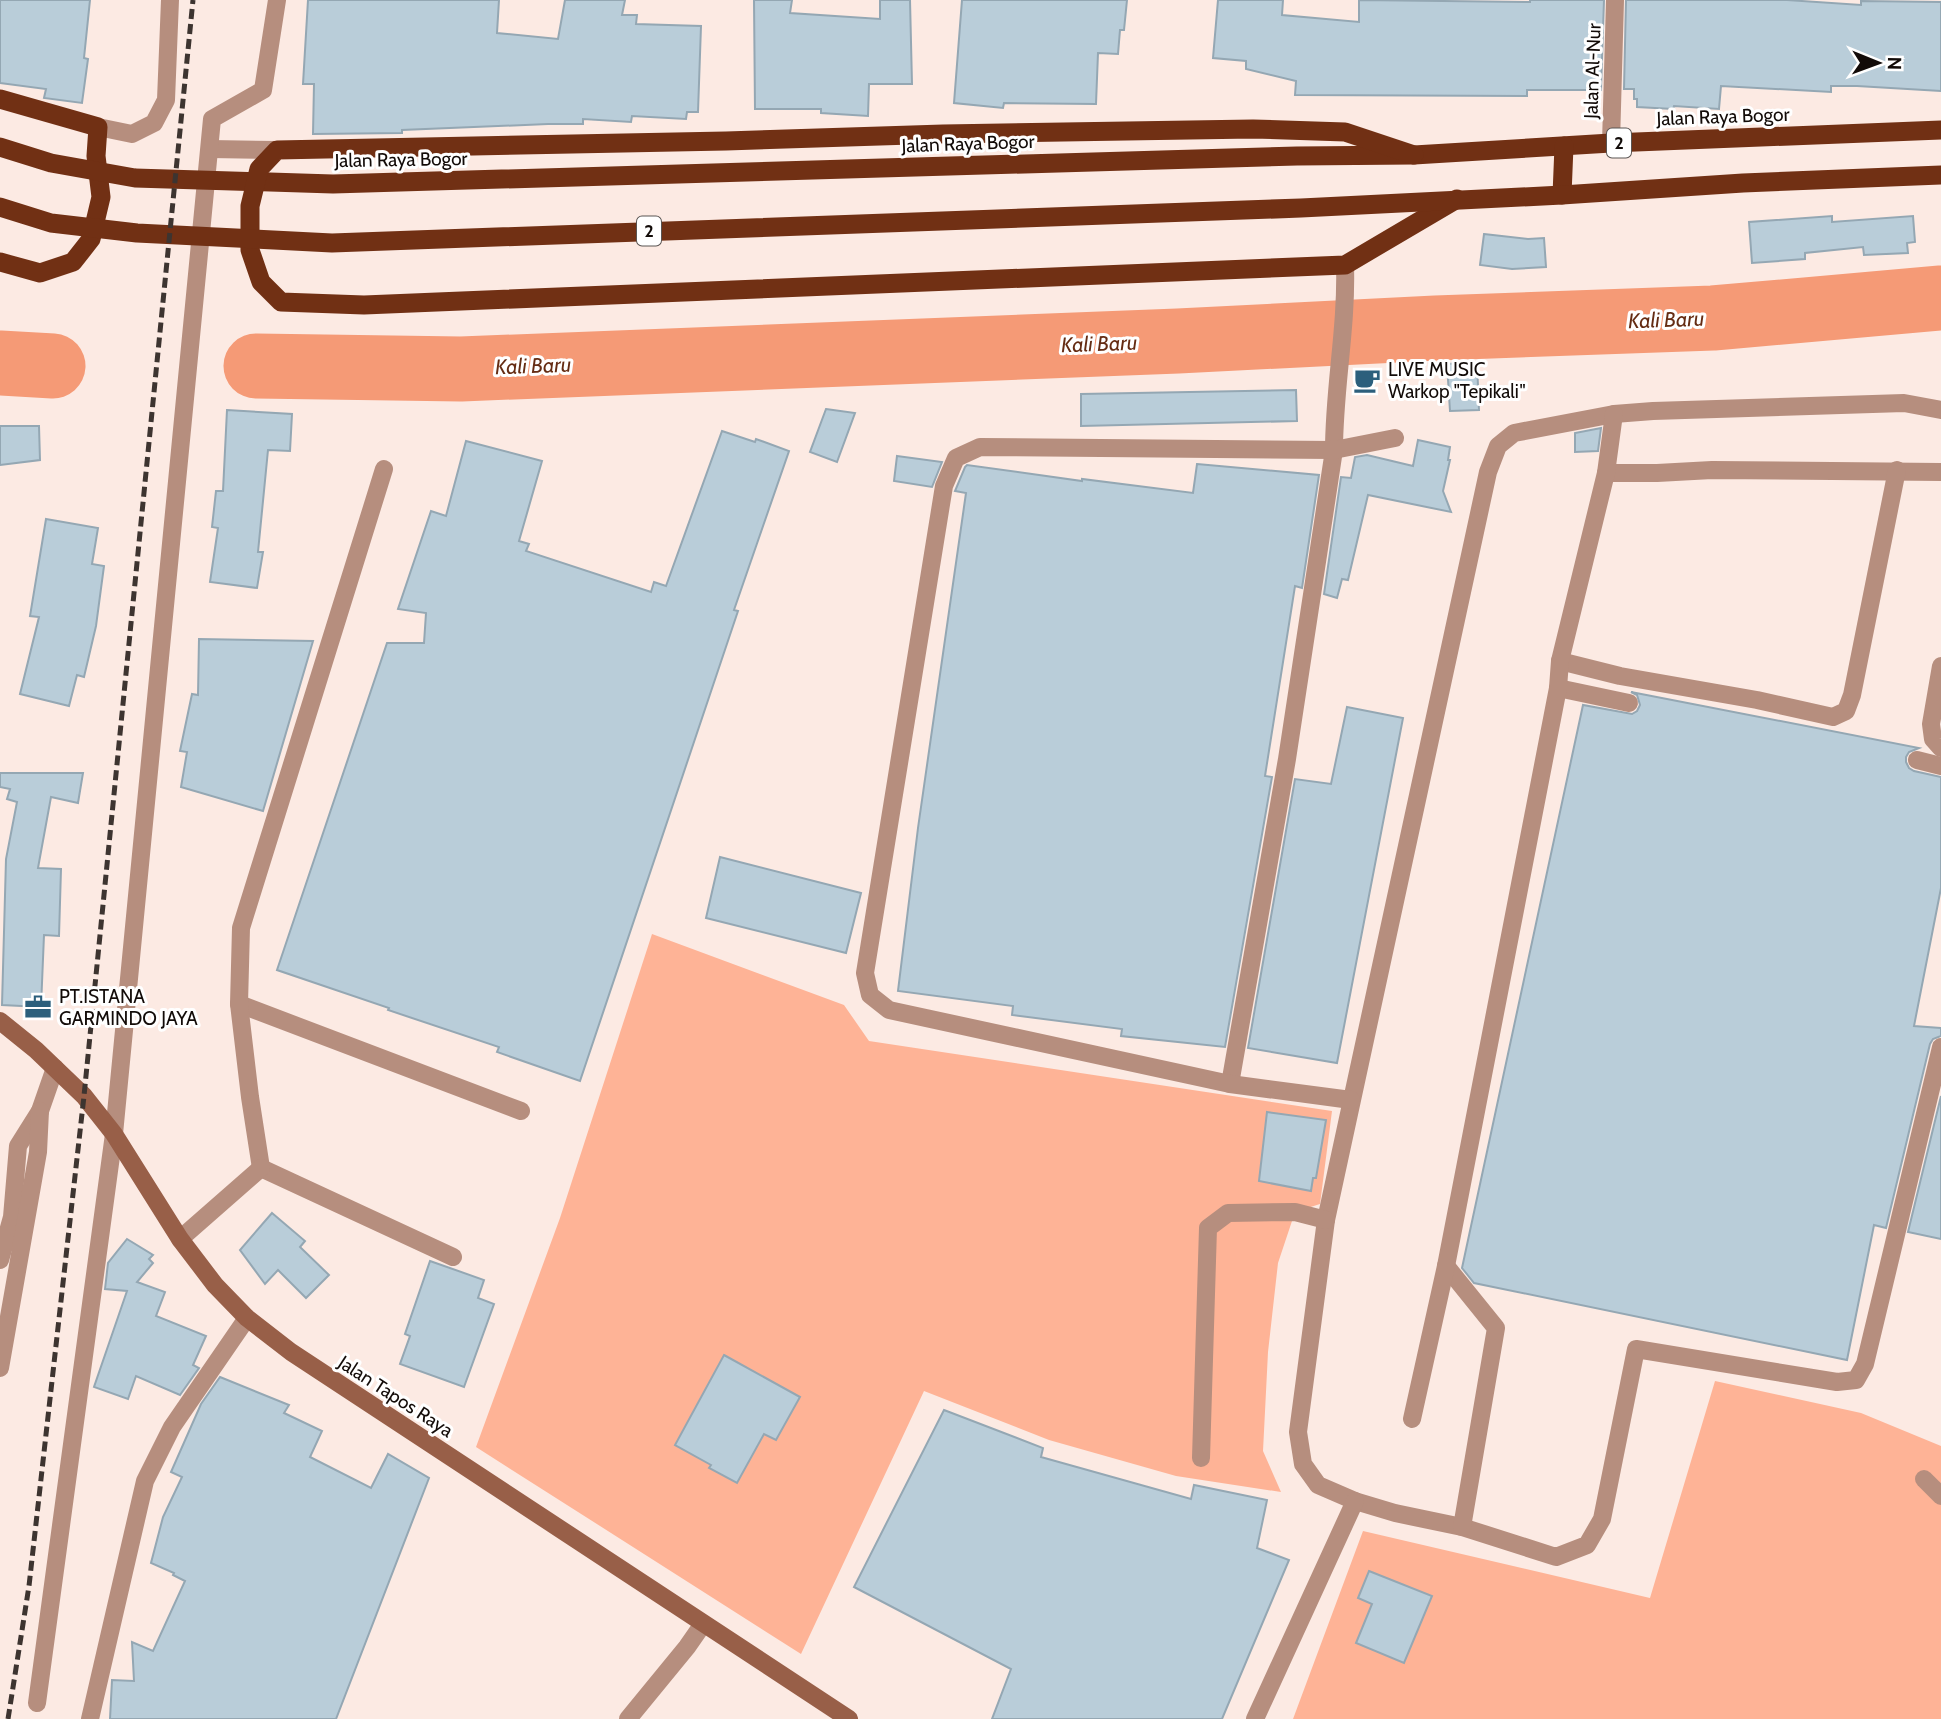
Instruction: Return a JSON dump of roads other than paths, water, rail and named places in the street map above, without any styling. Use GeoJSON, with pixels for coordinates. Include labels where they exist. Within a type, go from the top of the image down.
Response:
{"type":"FeatureCollection","features":[{"type":"Feature","properties":{"kind":"highway"},"geometry":{"type":"LineString","coordinates":[[0,99],[98,127],[96,156],[101,197],[92,239],[73,262],[40,273],[0,262]]}},
{"type":"Feature","properties":{"kind":"highway"},"geometry":{"type":"LineString","coordinates":[[1414,155],[1345,132],[1253,130],[943,134],[277,150],[259,169],[250,206],[250,250],[261,282],[281,302],[364,305],[1345,265],[1457,199]]}},
{"type":"Feature","properties":{"kind":"highway","name":"Jalan Raya Bogor"},"geometry":{"type":"LineString","coordinates":[[0,147],[51,163],[135,178],[333,184],[1297,156],[1414,155],[1611,143],[1941,130]]}},
{"type":"Feature","properties":{"kind":"highway"},"geometry":{"type":"LineString","coordinates":[[1562,195],[1564,146]]}},
{"type":"Feature","properties":{"kind":"highway","name":"2"},"geometry":{"type":"LineString","coordinates":[[0,207],[51,223],[138,233],[332,243],[1301,208],[1743,183],[1941,175]]}},
{"type":"Feature","properties":{"kind":"main road","name":"Jalan Tapos Raya"},"geometry":{"type":"LineString","coordinates":[[0,1021],[36,1049],[84,1096],[114,1134],[180,1239],[215,1284],[247,1318],[290,1352],[849,1719]]}},
{"type":"Feature","properties":{"kind":"street"},"geometry":{"type":"LineString","coordinates":[[98,127],[132,134],[155,123],[166,100],[170,0]]}},
{"type":"Feature","properties":{"kind":"street"},"geometry":{"type":"LineString","coordinates":[[37,1703],[114,1134],[212,119],[263,90],[277,0]]}},
{"type":"Feature","properties":{"kind":"street","name":"Jalan Al-Nur"},"geometry":{"type":"LineString","coordinates":[[1611,143],[1615,0]]}},
{"type":"Feature","properties":{"kind":"street"},"geometry":{"type":"LineString","coordinates":[[210,149],[277,150]]}},
{"type":"Feature","properties":{"kind":"street"},"geometry":{"type":"LineString","coordinates":[[1230,1084],[1287,759],[1334,450],[1335,409],[1346,293],[1345,265]]}},
{"type":"Feature","properties":{"kind":"street"},"geometry":{"type":"LineString","coordinates":[[1941,411],[1904,404],[1614,414],[1514,433],[1498,446],[1488,472],[1326,1220],[1298,1432],[1303,1464],[1318,1485],[1355,1501],[1395,1513],[1462,1527],[1556,1557],[1587,1545],[1602,1519],[1636,1349],[1837,1382],[1856,1380],[1865,1364],[1941,1047]]}},
{"type":"Feature","properties":{"kind":"street"},"geometry":{"type":"LineString","coordinates":[[1412,1419],[1446,1266],[1558,688],[1560,661],[1606,472],[1614,414]]}},
{"type":"Feature","properties":{"kind":"street"},"geometry":{"type":"LineString","coordinates":[[1351,1100],[1230,1084],[889,1010],[870,995],[865,974],[944,486],[956,458],[980,447],[1334,450],[1395,438]]}},
{"type":"Feature","properties":{"kind":"street"},"geometry":{"type":"LineString","coordinates":[[261,1168],[239,1004],[241,928],[384,469]]}},
{"type":"Feature","properties":{"kind":"street"},"geometry":{"type":"LineString","coordinates":[[1560,661],[1619,676],[1757,700],[1833,717],[1846,711],[1897,470]]}},
{"type":"Feature","properties":{"kind":"street"},"geometry":{"type":"LineString","coordinates":[[1606,472],[1941,471]]}},
{"type":"Feature","properties":{"kind":"street"},"geometry":{"type":"LineString","coordinates":[[1941,666],[1931,724],[1933,738],[1941,748]]}},
{"type":"Feature","properties":{"kind":"street"},"geometry":{"type":"LineString","coordinates":[[1558,688],[1629,703]]}},
{"type":"Feature","properties":{"kind":"street"},"geometry":{"type":"LineString","coordinates":[[1917,760],[1941,765]]}},
{"type":"Feature","properties":{"kind":"street"},"geometry":{"type":"LineString","coordinates":[[239,1004],[521,1111]]}},
{"type":"Feature","properties":{"kind":"street"},"geometry":{"type":"LineString","coordinates":[[0,1260],[12,1217],[18,1146],[40,1111],[55,1068]]}},
{"type":"Feature","properties":{"kind":"street"},"geometry":{"type":"LineString","coordinates":[[0,1368],[38,1152],[40,1111]]}},
{"type":"Feature","properties":{"kind":"street"},"geometry":{"type":"LineString","coordinates":[[180,1239],[261,1168]]}},
{"type":"Feature","properties":{"kind":"street"},"geometry":{"type":"LineString","coordinates":[[261,1168],[453,1257]]}},
{"type":"Feature","properties":{"kind":"street"},"geometry":{"type":"LineString","coordinates":[[1201,1458],[1208,1228],[1228,1213],[1295,1212],[1326,1220]]}},
{"type":"Feature","properties":{"kind":"street"},"geometry":{"type":"LineString","coordinates":[[1446,1266],[1496,1328],[1462,1527]]}},
{"type":"Feature","properties":{"kind":"street"},"geometry":{"type":"LineString","coordinates":[[90,1719],[145,1481],[172,1427],[247,1318]]}},
{"type":"Feature","properties":{"kind":"street"},"geometry":{"type":"LineString","coordinates":[[1924,1479],[1941,1496]]}},
{"type":"Feature","properties":{"kind":"street"},"geometry":{"type":"LineString","coordinates":[[1255,1719],[1355,1501]]}},
{"type":"Feature","properties":{"kind":"street"},"geometry":{"type":"LineString","coordinates":[[628,1719],[703,1624]]}},
{"type":"Feature","properties":{"kind":"waterway","name":"Kali Baru"},"geometry":{"type":"LineString","coordinates":[[256,366],[461,369],[1178,341],[1713,318],[1941,298]]}},
{"type":"Feature","properties":{"kind":"waterway","name":"Kali Baru"},"geometry":{"type":"LineString","coordinates":[[0,363],[53,366]]}},
{"type":"Feature","properties":{"kind":"railway"},"geometry":{"type":"LineString","coordinates":[[8,1719],[29,1586],[84,1096],[193,0]]}},
{"type":"Feature","properties":{"kind":"place","name":"LIVE MUSIC Warkop \"Tepikali\""},"geometry":{"type":"Point","coordinates":[1367,380]}},
{"type":"Feature","properties":{"kind":"place","name":"PT.ISTANA GARMINDO JAYA"},"geometry":{"type":"Point","coordinates":[38,1007]}}]}
